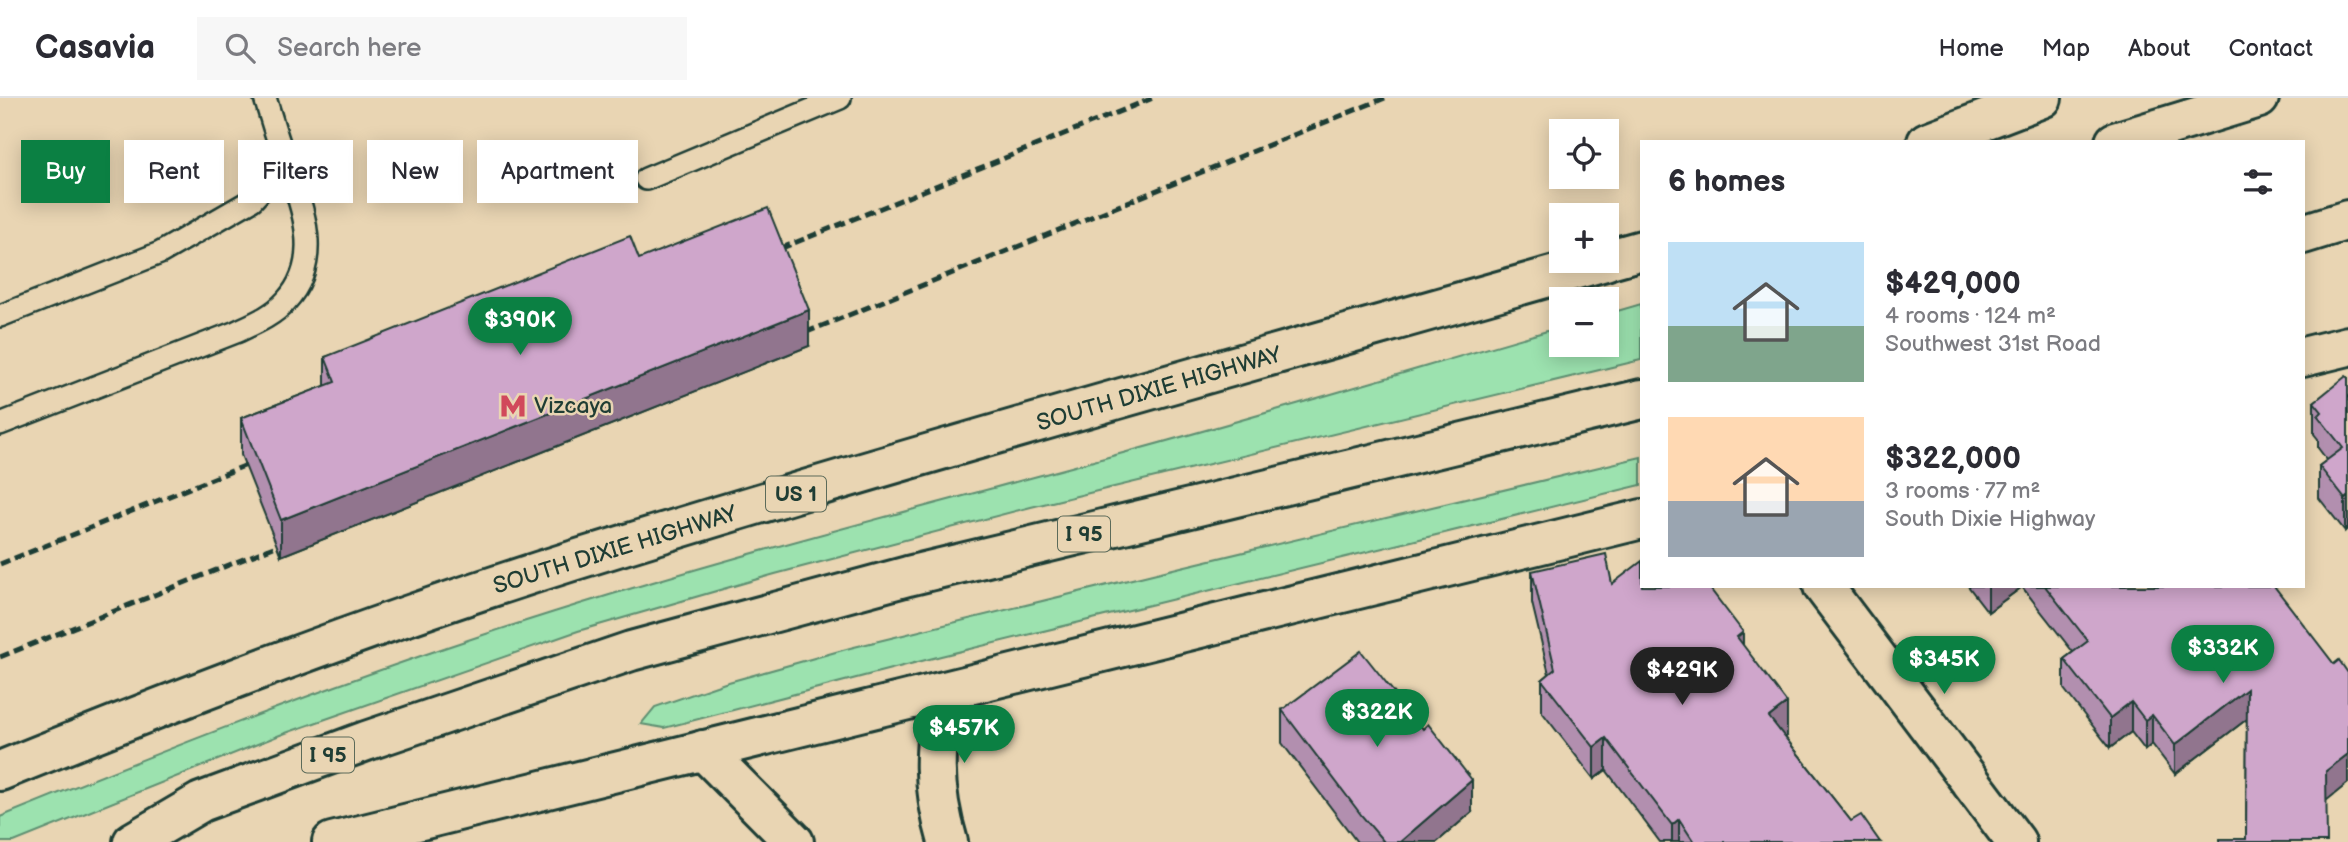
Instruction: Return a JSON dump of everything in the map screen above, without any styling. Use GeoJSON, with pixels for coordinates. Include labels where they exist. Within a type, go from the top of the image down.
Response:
{"type":"FeatureCollection","features":[{"type":"Feature","properties":{"kind":"main road"},"geometry":{"type":"LineString","coordinates":[[1932,140],[2042,98]]}},
{"type":"Feature","properties":{"kind":"main road"},"geometry":{"type":"LineString","coordinates":[[2122,140],[2259,98]]}},
{"type":"Feature","properties":{"kind":"main road"},"geometry":{"type":"LineString","coordinates":[[2305,233],[2348,220]]}},
{"type":"Feature","properties":{"kind":"main road","name":"SOUTH DIXIE HIGHWAY"},"geometry":{"type":"LineString","coordinates":[[1619,257],[1640,251]]}},
{"type":"Feature","properties":{"kind":"main road","name":"SOUTH DIXIE HIGHWAY"},"geometry":{"type":"LineString","coordinates":[[0,771],[325,645],[570,562],[1037,424],[1564,273]]}},
{"type":"Feature","properties":{"kind":"main road"},"geometry":{"type":"LineString","coordinates":[[2305,356],[2348,346]]}},
{"type":"Feature","properties":{"kind":"main road","name":"I 95"},"geometry":{"type":"LineString","coordinates":[[133,842],[214,797],[429,719],[631,651],[908,576],[1640,399]]}},
{"type":"Feature","properties":{"kind":"main road"},"geometry":{"type":"LineString","coordinates":[[332,842],[1640,519]]}},
{"type":"Feature","properties":{"kind":"main road"},"geometry":{"type":"LineString","coordinates":[[1826,588],[2016,842]]}},
{"type":"Feature","properties":{"kind":"main road"},"geometry":{"type":"LineString","coordinates":[[943,692],[935,740],[935,783],[940,816],[948,842]]}},
{"type":"Feature","properties":{"kind":"main road"},"geometry":{"type":"LineString","coordinates":[[703,750],[794,842]]}},
{"type":"Feature","properties":{"kind":"lane"},"geometry":{"type":"LineString","coordinates":[[265,98],[279,140]]}},
{"type":"Feature","properties":{"kind":"lane"},"geometry":{"type":"LineString","coordinates":[[646,179],[840,98]]}},
{"type":"Feature","properties":{"kind":"lane"},"geometry":{"type":"LineString","coordinates":[[0,316],[160,253],[247,203]]}},
{"type":"Feature","properties":{"kind":"lane"},"geometry":{"type":"LineString","coordinates":[[0,424],[236,332],[264,318],[285,302],[298,285],[307,252],[304,212],[301,203]]}},
{"type":"Feature","properties":{"kind":"green space"},"geometry":{"type":"Polygon","coordinates":[[[1640,304],[1640,360],[1031,507],[775,574],[578,631],[280,735],[14,842],[0,842],[0,817],[357,678],[558,611],[722,562],[1188,435],[1549,330],[1549,357],[1619,357],[1619,310],[1640,304]]]}},
{"type":"Feature","properties":{"kind":"green space"},"geometry":{"type":"Polygon","coordinates":[[[1640,457],[1640,485],[941,656],[664,728],[641,724],[655,707],[725,683],[850,648],[1640,457]]]}},
{"type":"Feature","properties":{"kind":"building"},"geometry":{"type":"Polygon","coordinates":[[[768,208],[809,310],[281,520],[241,418],[335,382],[325,357],[630,236],[639,259],[768,208]]]}},
{"type":"Feature","properties":{"kind":"building"},"geometry":{"type":"Polygon","coordinates":[[[2346,376],[2348,496],[2345,499],[2319,466],[2343,448],[2318,416],[2322,412],[2314,402],[2346,376]]]}},
{"type":"Feature","properties":{"kind":"building"},"geometry":{"type":"Polygon","coordinates":[[[1606,554],[1612,584],[1640,563],[1640,588],[1710,588],[1743,632],[1737,637],[1787,703],[1769,717],[1851,821],[1861,815],[1880,842],[1694,842],[1679,819],[1672,825],[1606,738],[1594,747],[1542,680],[1555,669],[1532,571],[1606,554]]]}},
{"type":"Feature","properties":{"kind":"building"},"geometry":{"type":"Polygon","coordinates":[[[2047,588],[2276,588],[2334,664],[2339,660],[2348,673],[2348,754],[2326,771],[2327,842],[2220,842],[2220,839],[2246,839],[2247,689],[2175,745],[2152,715],[2145,720],[2131,702],[2110,718],[2064,659],[2088,641],[2047,588]]]}},
{"type":"Feature","properties":{"kind":"building"},"geometry":{"type":"Polygon","coordinates":[[[1361,651],[1423,729],[1428,724],[1472,780],[1400,842],[1384,842],[1282,710],[1361,651]]]}},
{"type":"Feature","properties":{"kind":"railway"},"geometry":{"type":"LineString","coordinates":[[767,254],[1153,98]]}},
{"type":"Feature","properties":{"kind":"railway"},"geometry":{"type":"LineString","coordinates":[[792,338],[1385,98]]}},
{"type":"Feature","properties":{"kind":"railway"},"geometry":{"type":"LineString","coordinates":[[0,564],[264,458]]}},
{"type":"Feature","properties":{"kind":"railway"},"geometry":{"type":"LineString","coordinates":[[0,657],[296,538]]}},
{"type":"Feature","properties":{"kind":"place","name":"Vizcaya"},"geometry":{"type":"Point","coordinates":[513,406]}}]}
